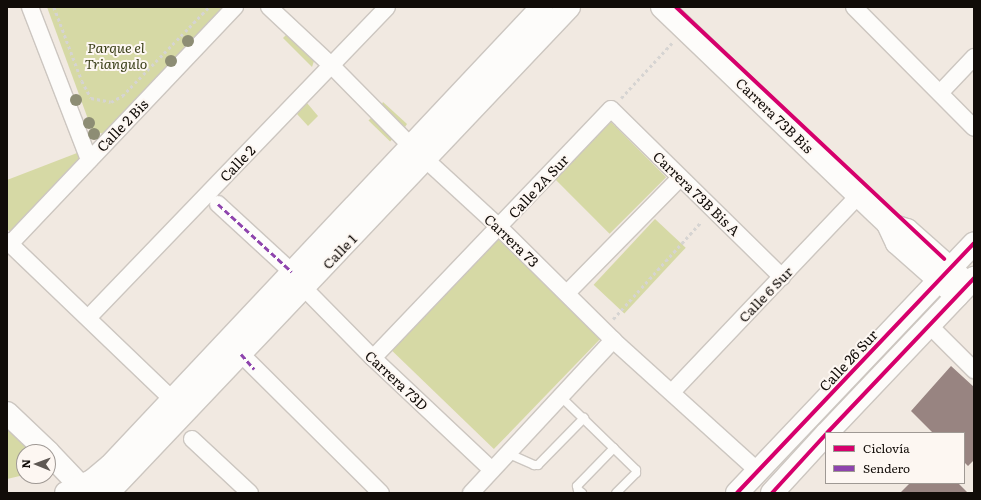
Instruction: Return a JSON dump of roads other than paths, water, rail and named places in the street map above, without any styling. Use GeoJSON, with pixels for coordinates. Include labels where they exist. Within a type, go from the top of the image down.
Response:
{"type":"FeatureCollection","features":[{"type":"Feature","properties":{"kind":"street"},"geometry":{"type":"LineString","coordinates":[[30,7],[89,160]]}},
{"type":"Feature","properties":{"kind":"street","name":"Calle 2 Bis"},"geometry":{"type":"LineString","coordinates":[[8,243],[235,7]]}},
{"type":"Feature","properties":{"kind":"street","name":"Carrera 73"},"geometry":{"type":"LineString","coordinates":[[269,7],[331,65],[418,153],[499,227],[608,335],[758,471]]}},
{"type":"Feature","properties":{"kind":"street","name":"Calle 2"},"geometry":{"type":"LineString","coordinates":[[88,318],[386,7]]}},
{"type":"Feature","properties":{"kind":"street","name":"Calle 1"},"geometry":{"type":"LineString","coordinates":[[418,153],[542,7]]}},
{"type":"Feature","properties":{"kind":"street","name":"Calle 1"},"geometry":{"type":"LineString","coordinates":[[78,491],[110,466],[172,399],[251,330],[418,153],[569,7]]}},
{"type":"Feature","properties":{"kind":"street"},"geometry":{"type":"LineString","coordinates":[[854,7],[974,128]]}},
{"type":"Feature","properties":{"kind":"street","name":"Carrera 73B Bis"},"geometry":{"type":"LineString","coordinates":[[668,9],[685,29],[888,224],[897,243],[944,275],[966,286]]}},
{"type":"Feature","properties":{"kind":"street"},"geometry":{"type":"LineString","coordinates":[[940,93],[974,57]]}},
{"type":"Feature","properties":{"kind":"street","name":"Carrera 73B Bis A"},"geometry":{"type":"LineString","coordinates":[[611,109],[782,277]]}},
{"type":"Feature","properties":{"kind":"street","name":"Calle 2A Sur"},"geometry":{"type":"LineString","coordinates":[[373,358],[611,109]]}},
{"type":"Feature","properties":{"kind":"street"},"geometry":{"type":"LineString","coordinates":[[567,293],[680,178]]}},
{"type":"Feature","properties":{"kind":"street","name":"Calle 6 Sur"},"geometry":{"type":"LineString","coordinates":[[672,392],[858,196]]}},
{"type":"Feature","properties":{"kind":"street","name":"Carrera 73D"},"geometry":{"type":"LineString","coordinates":[[218,204],[298,280],[373,358],[492,470]]}},
{"type":"Feature","properties":{"kind":"street"},"geometry":{"type":"LineString","coordinates":[[8,243],[172,399]]}},
{"type":"Feature","properties":{"kind":"street","name":"Calle 26 Sur"},"geometry":{"type":"LineString","coordinates":[[737,493],[974,243]]}},
{"type":"Feature","properties":{"kind":"street"},"geometry":{"type":"LineString","coordinates":[[829,432],[966,286]]}},
{"type":"Feature","properties":{"kind":"street"},"geometry":{"type":"LineString","coordinates":[[929,325],[974,370]]}},
{"type":"Feature","properties":{"kind":"street","name":"Calle 1"},"geometry":{"type":"LineString","coordinates":[[108,493],[247,361],[251,330]]}},
{"type":"Feature","properties":{"kind":"street"},"geometry":{"type":"LineString","coordinates":[[471,493],[560,396],[608,335]]}},
{"type":"Feature","properties":{"kind":"street"},"geometry":{"type":"LineString","coordinates":[[247,361],[381,493]]}},
{"type":"Feature","properties":{"kind":"street"},"geometry":{"type":"LineString","coordinates":[[7,413],[40,444]]}},
{"type":"Feature","properties":{"kind":"street"},"geometry":{"type":"LineString","coordinates":[[772,493],[825,436]]}},
{"type":"Feature","properties":{"kind":"street"},"geometry":{"type":"LineString","coordinates":[[192,439],[250,493]]}},
{"type":"Feature","properties":{"kind":"street"},"geometry":{"type":"LineString","coordinates":[[56,462],[78,491]]}},
{"type":"Feature","properties":{"kind":"lane"},"geometry":{"type":"LineString","coordinates":[[560,396],[636,470],[636,473],[616,493]]}},
{"type":"Feature","properties":{"kind":"lane"},"geometry":{"type":"LineString","coordinates":[[507,453],[534,465],[538,465],[584,418]]}},
{"type":"Feature","properties":{"kind":"lane"},"geometry":{"type":"LineString","coordinates":[[582,493],[578,490],[577,486],[614,448]]}},
{"type":"Feature","properties":{"kind":"park label","name":"Parque el Triangulo"},"geometry":{"type":"Point","coordinates":[116,56]}}]}
